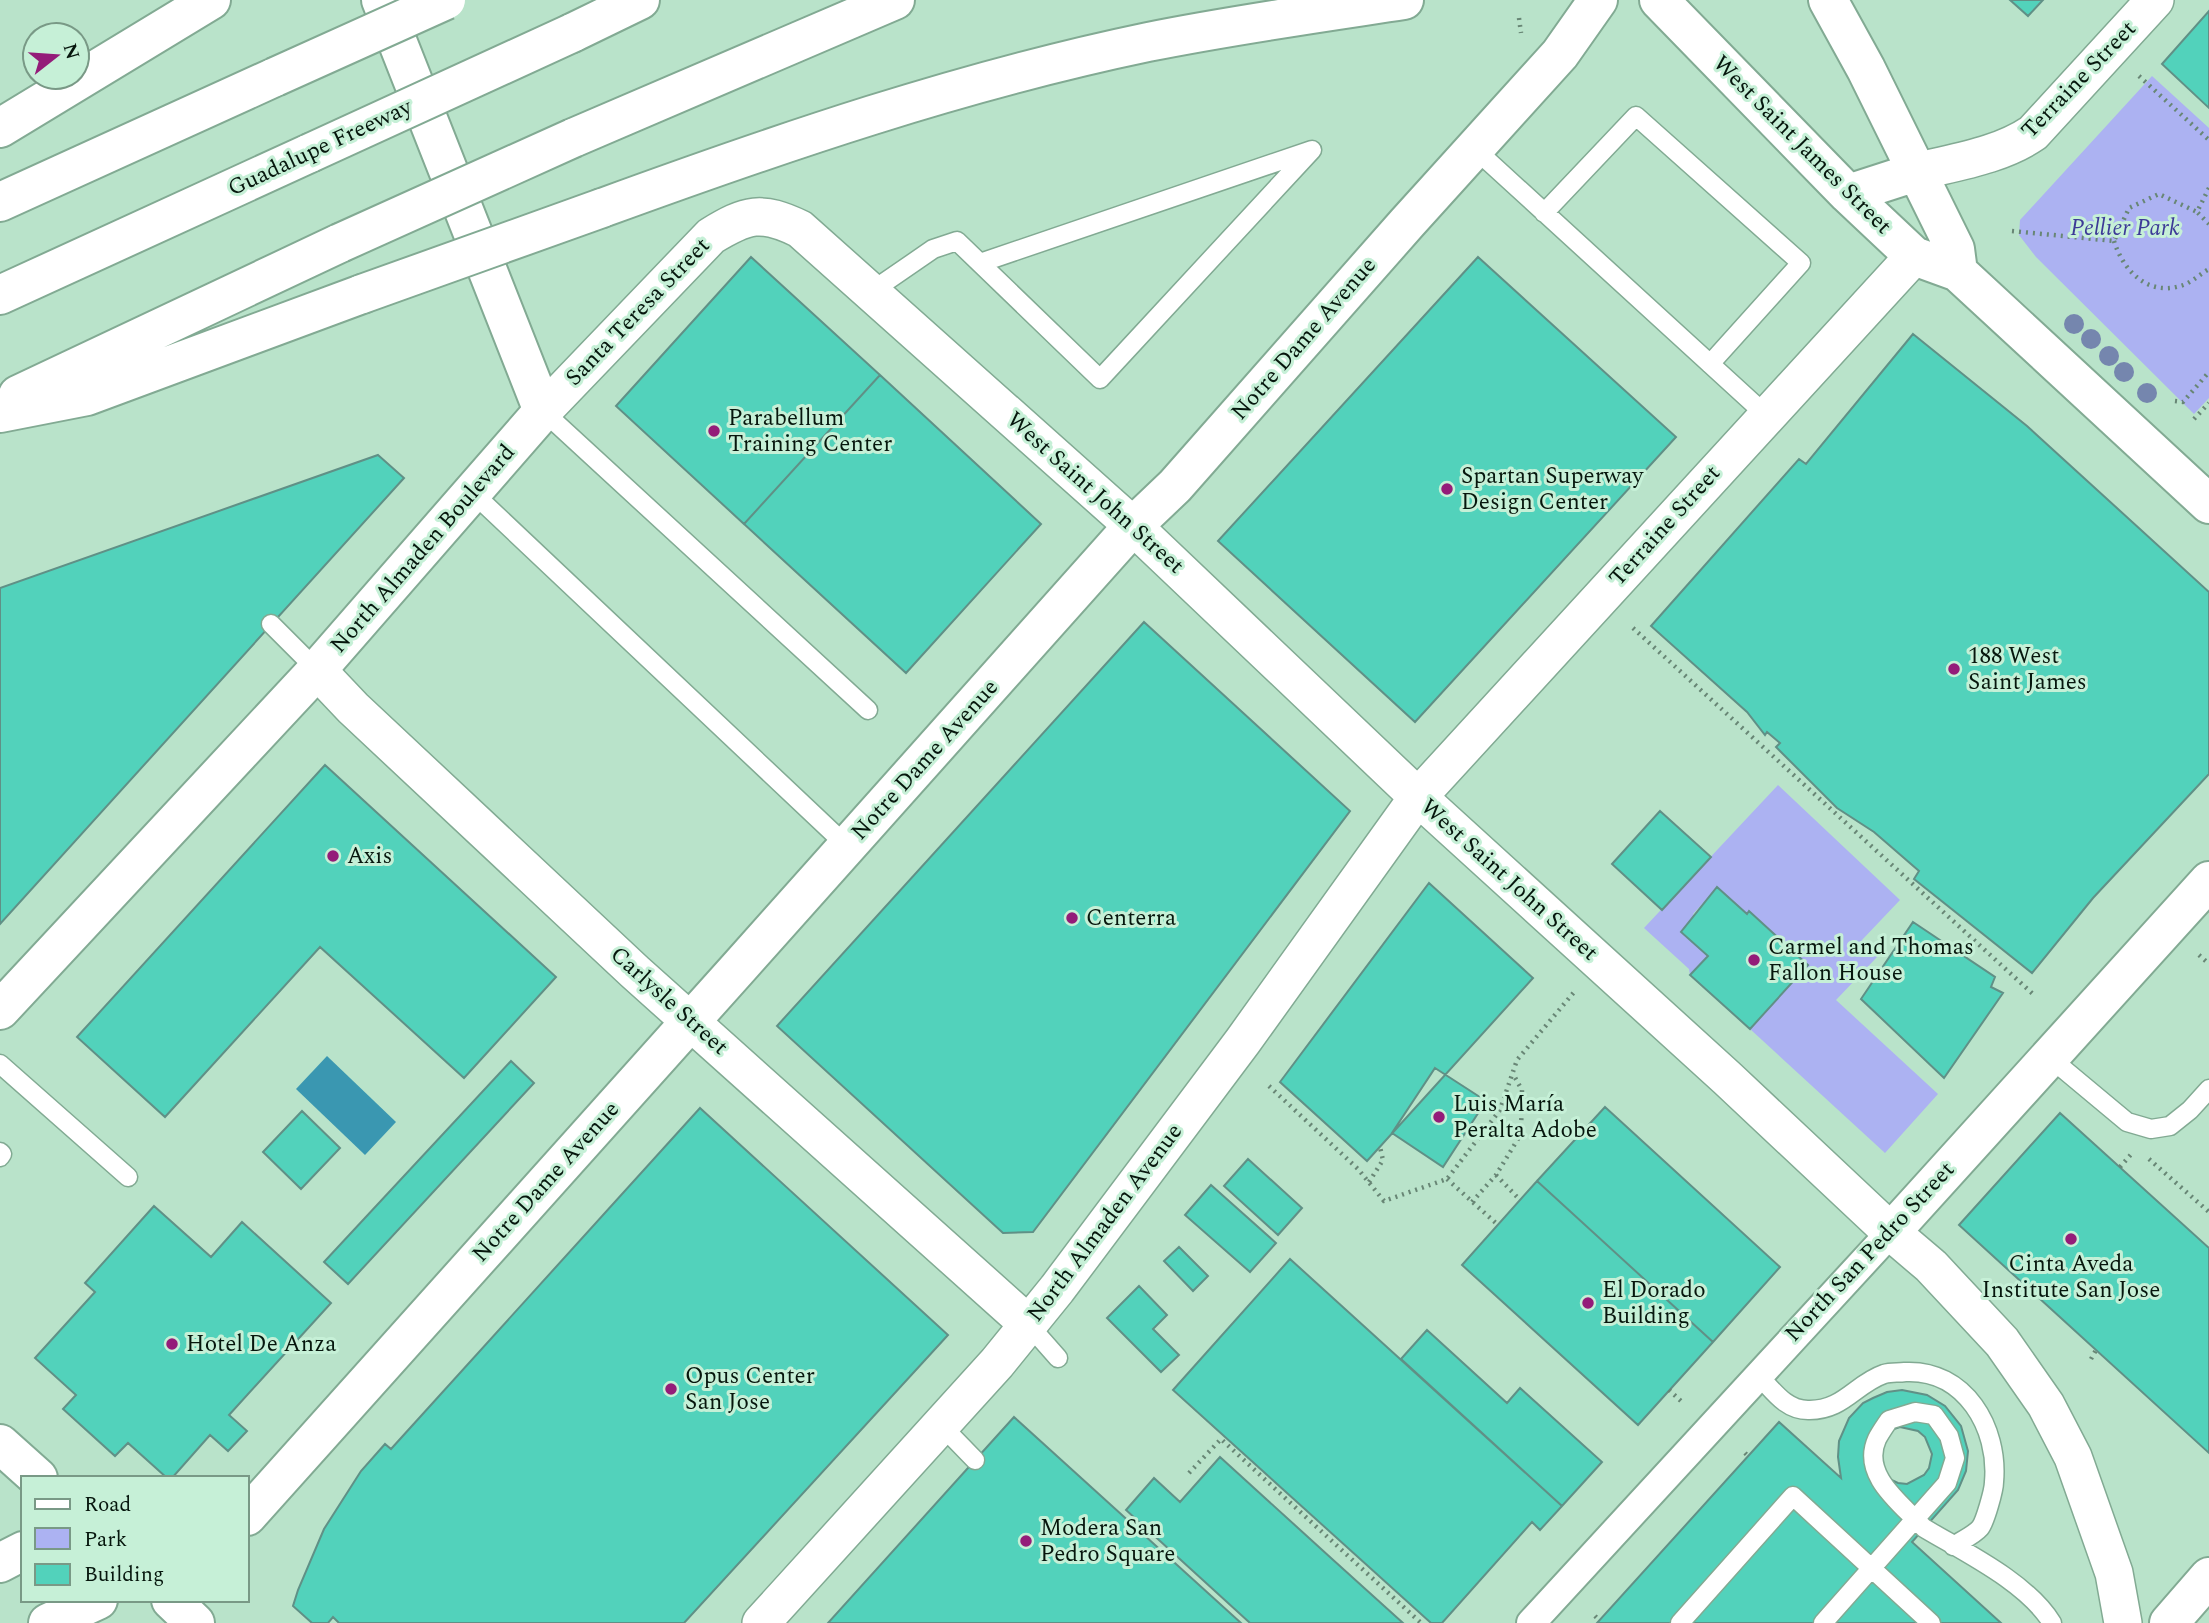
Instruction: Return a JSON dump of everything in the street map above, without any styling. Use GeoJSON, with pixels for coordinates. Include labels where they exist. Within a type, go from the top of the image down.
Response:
{"type":"FeatureCollection","features":[{"type":"Feature","properties":{"kind":"main road"},"geometry":{"type":"LineString","coordinates":[[0,128],[211,0]]}},
{"type":"Feature","properties":{"kind":"main road"},"geometry":{"type":"LineString","coordinates":[[381,0],[543,411]]}},
{"type":"Feature","properties":{"kind":"main road"},"geometry":{"type":"LineString","coordinates":[[0,202],[446,0]]}},
{"type":"Feature","properties":{"kind":"main road","name":"Guadalupe Freeway"},"geometry":{"type":"LineString","coordinates":[[0,295],[640,0]]}},
{"type":"Feature","properties":{"kind":"main road"},"geometry":{"type":"LineString","coordinates":[[0,403],[340,243],[573,138],[895,0]]}},
{"type":"Feature","properties":{"kind":"main road"},"geometry":{"type":"LineString","coordinates":[[0,414],[87,396],[764,149],[884,110],[1148,42],[1404,0]]}},
{"type":"Feature","properties":{"kind":"main road","name":"Notre Dame Avenue"},"geometry":{"type":"LineString","coordinates":[[248,1515],[1133,526],[1175,486],[1560,54],[1598,0]]}},
{"type":"Feature","properties":{"kind":"main road","name":"West Saint James Street"},"geometry":{"type":"LineString","coordinates":[[1659,0],[1848,194],[1914,256],[1958,272],[2209,504]]}},
{"type":"Feature","properties":{"kind":"main road"},"geometry":{"type":"LineString","coordinates":[[1828,0],[1866,69],[1955,249],[1958,272]]}},
{"type":"Feature","properties":{"kind":"main road"},"geometry":{"type":"LineString","coordinates":[[1848,194],[1916,172]]}},
{"type":"Feature","properties":{"kind":"main road","name":"North Almaden Boulevard"},"geometry":{"type":"LineString","coordinates":[[0,1010],[317,670],[543,411]]}},
{"type":"Feature","properties":{"kind":"main road","name":"North San Pedro Street"},"geometry":{"type":"LineString","coordinates":[[1891,1232],[2209,881]]}},
{"type":"Feature","properties":{"kind":"main road"},"geometry":{"type":"LineString","coordinates":[[0,1444],[36,1476]]}},
{"type":"Feature","properties":{"kind":"main road"},"geometry":{"type":"LineString","coordinates":[[0,1563],[21,1551]]}},
{"type":"Feature","properties":{"kind":"main road"},"geometry":{"type":"LineString","coordinates":[[2169,1623],[2209,1577]]}},
{"type":"Feature","properties":{"kind":"main road"},"geometry":{"type":"LineString","coordinates":[[48,1623],[94,1602]]}},
{"type":"Feature","properties":{"kind":"main road"},"geometry":{"type":"LineString","coordinates":[[173,1602],[195,1623]]}},
{"type":"Feature","properties":{"kind":"street","name":"Terraine Street"},"geometry":{"type":"LineString","coordinates":[[1916,172],[1999,150],[2018,143],[2033,133],[2155,0]]}},
{"type":"Feature","properties":{"kind":"street","name":"Santa Teresa Street"},"geometry":{"type":"LineString","coordinates":[[543,411],[710,236],[732,223],[756,215],[779,218]]}},
{"type":"Feature","properties":{"kind":"street","name":"West Saint John Street"},"geometry":{"type":"LineString","coordinates":[[779,218],[800,229],[872,291],[1133,526],[1418,797],[1931,1266],[2002,1342],[2046,1405],[2073,1457],[2115,1573],[2123,1623]]}},
{"type":"Feature","properties":{"kind":"street","name":"Terraine Street"},"geometry":{"type":"LineString","coordinates":[[1418,797],[1914,256]]}},
{"type":"Feature","properties":{"kind":"street","name":"Carlysle Street"},"geometry":{"type":"LineString","coordinates":[[317,670],[635,972],[1028,1324]]}},
{"type":"Feature","properties":{"kind":"street","name":"North Almaden Avenue"},"geometry":{"type":"LineString","coordinates":[[761,1623],[997,1363],[1243,1041],[1418,797]]}},
{"type":"Feature","properties":{"kind":"street","name":"North San Pedro Street"},"geometry":{"type":"LineString","coordinates":[[1531,1623],[1891,1232]]}},
{"type":"Feature","properties":{"kind":"lane"},"geometry":{"type":"LineString","coordinates":[[1544,213],[1636,116],[1801,263],[1710,364]]}},
{"type":"Feature","properties":{"kind":"lane"},"geometry":{"type":"LineString","coordinates":[[1475,149],[1766,415]]}},
{"type":"Feature","properties":{"kind":"lane"},"geometry":{"type":"LineString","coordinates":[[872,291],[933,249],[957,241],[1101,379],[1312,150],[980,263]]}},
{"type":"Feature","properties":{"kind":"lane"},"geometry":{"type":"LineString","coordinates":[[543,411],[867,710]]}},
{"type":"Feature","properties":{"kind":"lane"},"geometry":{"type":"LineString","coordinates":[[473,493],[848,847]]}},
{"type":"Feature","properties":{"kind":"lane"},"geometry":{"type":"LineString","coordinates":[[271,624],[317,670]]}},
{"type":"Feature","properties":{"kind":"lane"},"geometry":{"type":"LineString","coordinates":[[2049,1057],[2127,1122],[2151,1129],[2170,1126],[2190,1110],[2209,1088]]}},
{"type":"Feature","properties":{"kind":"lane"},"geometry":{"type":"LineString","coordinates":[[0,1064],[128,1177]]}},
{"type":"Feature","properties":{"kind":"lane"},"geometry":{"type":"LineString","coordinates":[[1028,1324],[1058,1358]]}},
{"type":"Feature","properties":{"kind":"lane"},"geometry":{"type":"LineString","coordinates":[[1758,1375],[1788,1406],[1807,1410],[1828,1408],[1886,1373],[1917,1371],[1937,1375],[1958,1386],[1972,1401],[1992,1443],[1994,1483],[1981,1528],[1953,1546]]}},
{"type":"Feature","properties":{"kind":"lane"},"geometry":{"type":"LineString","coordinates":[[1822,1623],[1872,1568],[1913,1522],[1922,1512],[1947,1483],[1955,1458],[1949,1436],[1934,1415],[1914,1412],[1889,1420],[1876,1441],[1872,1461],[1881,1483],[1912,1516],[1920,1524],[1924,1528],[1985,1563],[2020,1589],[2052,1623]]}},
{"type":"Feature","properties":{"kind":"lane"},"geometry":{"type":"LineString","coordinates":[[941,1425],[975,1460]]}},
{"type":"Feature","properties":{"kind":"lane"},"geometry":{"type":"LineString","coordinates":[[1680,1623],[1793,1496],[1931,1623]]}},
{"type":"Feature","properties":{"kind":"path"},"geometry":{"type":"LineString","coordinates":[[1519,18],[1521,33]]}},
{"type":"Feature","properties":{"kind":"path"},"geometry":{"type":"LineString","coordinates":[[2139,76],[2209,140]]}},
{"type":"Feature","properties":{"kind":"path"},"geometry":{"type":"LineString","coordinates":[[2197,212],[2209,188]]}},
{"type":"Feature","properties":{"kind":"path"},"geometry":{"type":"LineString","coordinates":[[2209,224],[2197,212],[2159,194],[2129,208],[2114,241],[2119,257],[2134,278],[2158,287],[2180,286],[2209,269]]}},
{"type":"Feature","properties":{"kind":"path"},"geometry":{"type":"LineString","coordinates":[[2011,232],[2114,241]]}},
{"type":"Feature","properties":{"kind":"path"},"geometry":{"type":"LineString","coordinates":[[2175,401],[2183,402],[2209,372]]}},
{"type":"Feature","properties":{"kind":"path"},"geometry":{"type":"LineString","coordinates":[[2194,419],[2209,403]]}},
{"type":"Feature","properties":{"kind":"path"},"geometry":{"type":"LineString","coordinates":[[1633,628],[2034,995]]}},
{"type":"Feature","properties":{"kind":"path"},"geometry":{"type":"LineString","coordinates":[[2199,955],[2209,964]]}},
{"type":"Feature","properties":{"kind":"path"},"geometry":{"type":"LineString","coordinates":[[1269,1086],[1358,1169],[1384,1201],[1447,1179],[1500,1110],[1517,1060],[1578,987]]}},
{"type":"Feature","properties":{"kind":"path"},"geometry":{"type":"LineString","coordinates":[[1472,1202],[1496,1175],[1521,1134],[1522,1090],[1513,1073]]}},
{"type":"Feature","properties":{"kind":"path"},"geometry":{"type":"LineString","coordinates":[[1369,1182],[1383,1160],[1380,1147]]}},
{"type":"Feature","properties":{"kind":"path"},"geometry":{"type":"LineString","coordinates":[[2120,1167],[2133,1152]]}},
{"type":"Feature","properties":{"kind":"path"},"geometry":{"type":"LineString","coordinates":[[1496,1175],[1520,1200]]}},
{"type":"Feature","properties":{"kind":"path"},"geometry":{"type":"LineString","coordinates":[[1447,1179],[1498,1225]]}},
{"type":"Feature","properties":{"kind":"path"},"geometry":{"type":"LineString","coordinates":[[2091,1359],[2096,1350]]}},
{"type":"Feature","properties":{"kind":"path"},"geometry":{"type":"LineString","coordinates":[[1669,1390],[1682,1402]]}},
{"type":"Feature","properties":{"kind":"path"},"geometry":{"type":"LineString","coordinates":[[1189,1474],[1221,1439],[1421,1623]]}},
{"type":"Feature","properties":{"kind":"green space","name":"Pellier Park"},"geometry":{"type":"Polygon","coordinates":[[[2152,76],[2209,128],[2209,398],[2194,414],[2036,257],[2019,235],[2020,220],[2152,76]]]}},
{"type":"Feature","properties":{"kind":"green space"},"geometry":{"type":"Polygon","coordinates":[[[1778,785],[1900,900],[1862,940],[1878,956],[1836,1000],[1938,1094],[1885,1153],[1750,1029],[1807,964],[1750,911],[1747,914],[1717,888],[1681,931],[1708,956],[1690,975],[1689,969],[1644,928],[1778,785]]]}},
{"type":"Feature","properties":{"kind":"shaded area"},"geometry":{"type":"Polygon","coordinates":[[[327,1056],[396,1122],[365,1155],[296,1089],[327,1056]]]}},
{"type":"Feature","properties":{"kind":"building"},"geometry":{"type":"Polygon","coordinates":[[[2010,0],[2043,0],[2028,16],[2010,0]]]}},
{"type":"Feature","properties":{"kind":"building"},"geometry":{"type":"Polygon","coordinates":[[[2209,11],[2209,108],[2162,64],[2209,11]]]}},
{"type":"Feature","properties":{"kind":"building"},"geometry":{"type":"Polygon","coordinates":[[[751,257],[880,375],[744,524],[616,406],[751,257]]]}},
{"type":"Feature","properties":{"kind":"building","name":"Spartan Superway Design Center"},"geometry":{"type":"Polygon","coordinates":[[[1478,257],[1676,437],[1415,722],[1218,541],[1478,257]]]}},
{"type":"Feature","properties":{"kind":"building","name":"188 West Saint James"},"geometry":{"type":"Polygon","coordinates":[[[1913,334],[2027,426],[2209,592],[2209,774],[2093,898],[2032,973],[1914,879],[1919,871],[1874,832],[1837,808],[1776,747],[1780,743],[1767,732],[1765,735],[1747,712],[1651,626],[1799,459],[1806,464],[1913,334]]]}},
{"type":"Feature","properties":{"kind":"building"},"geometry":{"type":"Polygon","coordinates":[[[880,375],[1041,524],[906,673],[744,524],[880,375]]]}},
{"type":"Feature","properties":{"kind":"building"},"geometry":{"type":"Polygon","coordinates":[[[378,455],[404,478],[0,924],[0,588],[378,455]]]}},
{"type":"Feature","properties":{"kind":"building","name":"Centerra"},"geometry":{"type":"Polygon","coordinates":[[[1144,622],[1350,811],[1033,1232],[1003,1233],[777,1026],[1144,622]]]}},
{"type":"Feature","properties":{"kind":"building","name":"Axis"},"geometry":{"type":"Polygon","coordinates":[[[325,765],[556,977],[464,1078],[320,947],[165,1117],[77,1037],[325,765]]]}},
{"type":"Feature","properties":{"kind":"building"},"geometry":{"type":"Polygon","coordinates":[[[1660,811],[1711,857],[1662,910],[1612,864],[1660,811]]]}},
{"type":"Feature","properties":{"kind":"building"},"geometry":{"type":"Polygon","coordinates":[[[1429,883],[1533,978],[1367,1161],[1280,1082],[1429,883]]]}},
{"type":"Feature","properties":{"kind":"building","name":"Carmel and Thomas Fallon House"},"geometry":{"type":"Polygon","coordinates":[[[1717,887],[1747,914],[1749,911],[1808,965],[1750,1029],[1690,975],[1708,956],[1681,932],[1717,887]]]}},
{"type":"Feature","properties":{"kind":"building"},"geometry":{"type":"Polygon","coordinates":[[[1913,922],[1995,977],[1991,987],[2003,993],[1944,1078],[1861,999],[1913,922]]]}},
{"type":"Feature","properties":{"kind":"building"},"geometry":{"type":"Polygon","coordinates":[[[511,1061],[534,1083],[348,1284],[324,1262],[511,1061]]]}},
{"type":"Feature","properties":{"kind":"building","name":"Luis María Peralta Adobe"},"geometry":{"type":"Polygon","coordinates":[[[1435,1068],[1486,1101],[1443,1167],[1392,1133],[1435,1068]]]}},
{"type":"Feature","properties":{"kind":"building"},"geometry":{"type":"Polygon","coordinates":[[[1605,1107],[1780,1267],[1713,1342],[1537,1181],[1605,1107]]]}},
{"type":"Feature","properties":{"kind":"building","name":"Opus Center San Jose"},"geometry":{"type":"Polygon","coordinates":[[[700,1108],[948,1335],[684,1623],[339,1623],[333,1617],[328,1623],[312,1623],[293,1606],[298,1590],[324,1529],[361,1471],[385,1444],[391,1449],[700,1108]]]}},
{"type":"Feature","properties":{"kind":"building"},"geometry":{"type":"Polygon","coordinates":[[[302,1111],[340,1148],[301,1189],[263,1152],[302,1111]]]}},
{"type":"Feature","properties":{"kind":"building"},"geometry":{"type":"Polygon","coordinates":[[[2060,1113],[2209,1248],[2209,1453],[1959,1225],[2060,1113]]]}},
{"type":"Feature","properties":{"kind":"building"},"geometry":{"type":"Polygon","coordinates":[[[1248,1159],[1302,1208],[1278,1235],[1224,1186],[1248,1159]]]}},
{"type":"Feature","properties":{"kind":"building","name":"El Dorado Building"},"geometry":{"type":"Polygon","coordinates":[[[1537,1181],[1713,1342],[1638,1425],[1462,1265],[1537,1181]]]}},
{"type":"Feature","properties":{"kind":"building"},"geometry":{"type":"Polygon","coordinates":[[[1211,1185],[1276,1243],[1250,1272],[1185,1215],[1211,1185]]]}},
{"type":"Feature","properties":{"kind":"building","name":"Hotel De Anza"},"geometry":{"type":"Polygon","coordinates":[[[154,1206],[211,1257],[242,1222],[331,1303],[229,1415],[247,1431],[228,1451],[210,1435],[174,1476],[165,1476],[128,1443],[115,1456],[63,1409],[76,1395],[35,1358],[95,1292],[85,1283],[154,1206]]]}},
{"type":"Feature","properties":{"kind":"building"},"geometry":{"type":"Polygon","coordinates":[[[1179,1247],[1208,1276],[1193,1291],[1164,1261],[1179,1247]]]}},
{"type":"Feature","properties":{"kind":"building"},"geometry":{"type":"Polygon","coordinates":[[[1290,1259],[1562,1506],[1540,1530],[1532,1522],[1442,1623],[1431,1623],[1173,1390],[1290,1259]]]}},
{"type":"Feature","properties":{"kind":"building"},"geometry":{"type":"Polygon","coordinates":[[[1139,1286],[1167,1315],[1153,1329],[1179,1355],[1161,1372],[1107,1318],[1139,1286]]]}},
{"type":"Feature","properties":{"kind":"building"},"geometry":{"type":"Polygon","coordinates":[[[1427,1330],[1507,1403],[1520,1388],[1602,1462],[1562,1506],[1401,1359],[1427,1330]]]}},
{"type":"Feature","properties":{"kind":"building"},"geometry":{"type":"Polygon","coordinates":[[[1902,1390],[1927,1395],[1945,1406],[1961,1426],[1968,1451],[1966,1471],[1958,1490],[1912,1542],[2001,1623],[1597,1623],[1779,1422],[1841,1478],[1839,1441],[1849,1418],[1863,1403],[1887,1392],[1902,1390]],[[1900,1427],[1891,1430],[1876,1447],[1885,1477],[1907,1484],[1924,1475],[1929,1468],[1932,1454],[1925,1437],[1918,1431],[1900,1427]]]}},
{"type":"Feature","properties":{"kind":"building","name":"Modera San Pedro Square"},"geometry":{"type":"Polygon","coordinates":[[[1014,1417],[1241,1623],[828,1623],[1014,1417]]]}},
{"type":"Feature","properties":{"kind":"building"},"geometry":{"type":"Polygon","coordinates":[[[1220,1457],[1403,1623],[1250,1623],[1126,1510],[1154,1478],[1180,1502],[1220,1457]]]}},
{"type":"Feature","properties":{"kind":"place","name":"Parabellum Training Center"},"geometry":{"type":"Point","coordinates":[714,431]}},
{"type":"Feature","properties":{"kind":"place","name":"Spartan Superway Design Center"},"geometry":{"type":"Point","coordinates":[1447,489]}},
{"type":"Feature","properties":{"kind":"place","name":"188 West Saint James"},"geometry":{"type":"Point","coordinates":[1954,669]}},
{"type":"Feature","properties":{"kind":"place","name":"Axis"},"geometry":{"type":"Point","coordinates":[333,856]}},
{"type":"Feature","properties":{"kind":"place","name":"Centerra"},"geometry":{"type":"Point","coordinates":[1072,918]}},
{"type":"Feature","properties":{"kind":"place","name":"Carmel and Thomas Fallon House"},"geometry":{"type":"Point","coordinates":[1754,960]}},
{"type":"Feature","properties":{"kind":"place","name":"Luis María Peralta Adobe"},"geometry":{"type":"Point","coordinates":[1439,1117]}},
{"type":"Feature","properties":{"kind":"place","name":"Cinta Aveda Institute San Jose"},"geometry":{"type":"Point","coordinates":[2071,1239]}},
{"type":"Feature","properties":{"kind":"place","name":"El Dorado Building"},"geometry":{"type":"Point","coordinates":[1588,1303]}},
{"type":"Feature","properties":{"kind":"place","name":"Hotel De Anza"},"geometry":{"type":"Point","coordinates":[172,1344]}},
{"type":"Feature","properties":{"kind":"place","name":"Opus Center San Jose"},"geometry":{"type":"Point","coordinates":[671,1389]}},
{"type":"Feature","properties":{"kind":"place","name":"Modera San Pedro Square"},"geometry":{"type":"Point","coordinates":[1026,1541]}}]}
